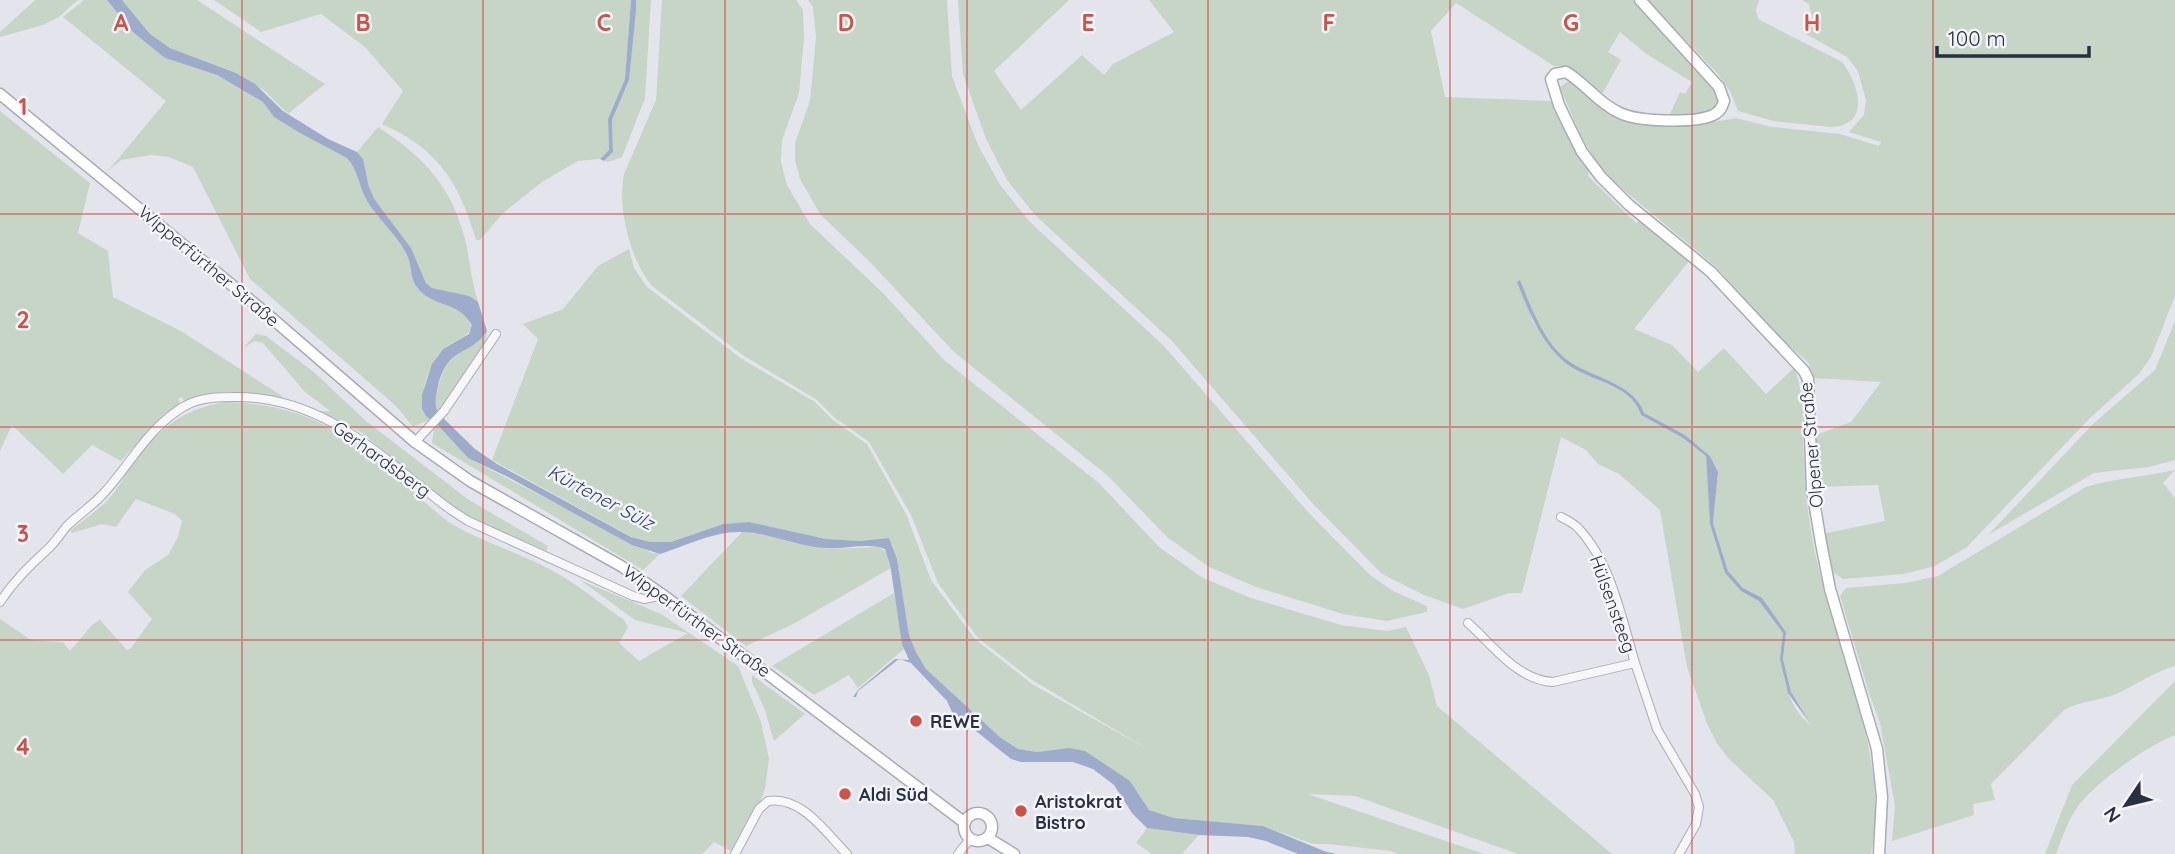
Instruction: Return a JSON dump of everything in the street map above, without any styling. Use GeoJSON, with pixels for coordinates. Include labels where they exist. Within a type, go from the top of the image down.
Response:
{"type":"FeatureCollection","features":[{"type":"Feature","properties":{"kind":"main road","name":"Olpener Straße"},"geometry":{"type":"LineString","coordinates":[[1640,0],[1712,78],[1723,94],[1722,108],[1712,116],[1691,119],[1629,117],[1615,111],[1566,72],[1555,74],[1551,85],[1582,152],[1601,177],[1629,205],[1712,272],[1804,371],[1808,379],[1812,489],[1821,543],[1830,589],[1877,749],[1882,797],[1879,854]]}},
{"type":"Feature","properties":{"kind":"main road","name":"Wipperfürther Straße"},"geometry":{"type":"LineString","coordinates":[[0,94],[267,314],[415,442],[470,481],[621,566],[663,594],[965,823]]}},
{"type":"Feature","properties":{"kind":"main road"},"geometry":{"type":"LineString","coordinates":[[988,838],[993,825],[987,815],[972,814],[965,823],[965,833],[970,839],[978,841],[988,838],[1014,854]]}},
{"type":"Feature","properties":{"kind":"street"},"geometry":{"type":"LineString","coordinates":[[415,442],[444,411],[496,334]]}},
{"type":"Feature","properties":{"kind":"street","name":"Gerhardsberg"},"geometry":{"type":"LineString","coordinates":[[0,602],[22,571],[103,494],[150,434],[169,417],[179,409],[208,398],[249,397],[281,403],[341,426],[468,521],[633,596],[644,599],[663,594]]}},
{"type":"Feature","properties":{"kind":"street","name":"Hülsensteeg"},"geometry":{"type":"LineString","coordinates":[[1561,517],[1578,527],[1594,549],[1616,601],[1657,729],[1688,782],[1699,807],[1696,824],[1679,854]]}},
{"type":"Feature","properties":{"kind":"street","name":"Hülsensteeg"},"geometry":{"type":"LineString","coordinates":[[1468,623],[1518,670],[1542,682],[1635,663]]}},
{"type":"Feature","properties":{"kind":"street"},"geometry":{"type":"LineString","coordinates":[[735,854],[759,809],[768,801],[780,800],[799,806],[847,854]]}},
{"type":"Feature","properties":{"kind":"street"},"geometry":{"type":"LineString","coordinates":[[958,854],[970,839]]}},
{"type":"Feature","properties":{"kind":"green space"},"geometry":{"type":"Polygon","coordinates":[[[35,0],[78,0],[59,17],[43,25],[0,37],[0,32],[35,0]]]}},
{"type":"Feature","properties":{"kind":"green space"},"geometry":{"type":"Polygon","coordinates":[[[84,0],[107,0],[165,58],[217,75],[263,102],[274,117],[347,158],[370,205],[393,233],[409,259],[416,286],[429,298],[460,311],[473,325],[464,336],[443,349],[433,363],[423,395],[425,413],[431,418],[429,420],[413,427],[396,406],[250,279],[193,167],[169,157],[151,155],[121,160],[108,171],[166,101],[63,17],[84,0]]]}},
{"type":"Feature","properties":{"kind":"green space"},"geometry":{"type":"Polygon","coordinates":[[[122,0],[197,0],[325,84],[288,114],[265,91],[236,73],[170,48],[150,34],[122,0]]]}},
{"type":"Feature","properties":{"kind":"green space"},"geometry":{"type":"Polygon","coordinates":[[[214,0],[631,0],[625,79],[608,119],[609,150],[600,159],[578,161],[542,182],[503,213],[480,240],[476,240],[462,201],[444,170],[418,145],[382,124],[403,91],[365,47],[321,14],[261,32],[214,0]]]}},
{"type":"Feature","properties":{"kind":"green space"},"geometry":{"type":"Polygon","coordinates":[[[636,0],[651,0],[645,98],[622,157],[608,162],[605,161],[613,152],[612,120],[629,80],[636,0]]]}},
{"type":"Feature","properties":{"kind":"green space"},"geometry":{"type":"Polygon","coordinates":[[[662,0],[796,0],[803,10],[804,38],[799,93],[782,140],[781,162],[787,185],[810,224],[883,293],[944,360],[1100,484],[1159,547],[1203,578],[1251,598],[1341,625],[1387,631],[1406,627],[1429,675],[1437,706],[1612,854],[1518,854],[1355,796],[1308,794],[1484,854],[1398,854],[1391,851],[1313,844],[1263,826],[1174,818],[1148,810],[1130,781],[1069,748],[1037,752],[1018,749],[1001,738],[926,669],[909,635],[897,559],[889,538],[860,541],[826,539],[749,522],[723,524],[671,542],[650,542],[632,537],[492,460],[538,339],[523,324],[563,309],[598,266],[629,249],[634,268],[647,287],[742,359],[815,402],[833,420],[867,444],[906,514],[931,580],[975,639],[1032,684],[1147,749],[1032,680],[978,638],[938,583],[911,515],[869,442],[835,418],[817,400],[744,356],[652,286],[644,275],[627,233],[622,187],[624,174],[656,100],[662,0]]]}},
{"type":"Feature","properties":{"kind":"green space"},"geometry":{"type":"Polygon","coordinates":[[[808,0],[947,0],[952,76],[977,143],[1000,185],[1030,222],[1164,346],[1308,512],[1370,575],[1393,591],[1427,606],[1427,612],[1387,621],[1343,614],[1256,587],[1209,567],[1167,537],[1108,476],[953,351],[871,263],[820,214],[800,179],[795,160],[795,143],[810,101],[816,37],[813,7],[808,0]]]}},
{"type":"Feature","properties":{"kind":"green space"},"geometry":{"type":"Polygon","coordinates":[[[958,0],[1069,0],[994,71],[1021,110],[1082,55],[1104,75],[1113,64],[1174,32],[1149,0],[1633,0],[1711,84],[1717,93],[1718,104],[1713,108],[1689,114],[1670,114],[1680,92],[1685,94],[1692,82],[1645,53],[1620,32],[1608,52],[1621,60],[1602,94],[1569,67],[1554,66],[1456,3],[1431,31],[1445,97],[1551,101],[1583,161],[1581,163],[1589,169],[1588,176],[1636,223],[1640,220],[1690,260],[1634,329],[1672,345],[1698,372],[1724,348],[1766,394],[1794,368],[1802,402],[1806,487],[1812,537],[1820,575],[1856,695],[1873,776],[1875,815],[1871,854],[1795,854],[1794,842],[1773,800],[1729,759],[1718,745],[1708,726],[1687,667],[1660,510],[1619,474],[1598,464],[1586,450],[1561,437],[1522,593],[1509,593],[1463,609],[1424,595],[1382,574],[1314,505],[1172,341],[1036,216],[1007,180],[986,139],[963,74],[958,0]],[[1520,281],[1533,322],[1563,361],[1620,390],[1638,404],[1641,415],[1683,438],[1706,456],[1710,524],[1725,573],[1741,591],[1759,601],[1783,633],[1782,658],[1783,671],[1789,696],[1802,717],[1811,725],[1791,692],[1783,659],[1786,632],[1761,598],[1743,588],[1728,571],[1713,523],[1718,472],[1710,456],[1685,435],[1643,413],[1638,403],[1631,394],[1621,387],[1576,366],[1558,352],[1544,334],[1520,281]]]}},
{"type":"Feature","properties":{"kind":"green space"},"geometry":{"type":"Polygon","coordinates":[[[1647,0],[1759,0],[1756,10],[1758,19],[1842,62],[1857,92],[1857,112],[1852,120],[1843,125],[1830,127],[1773,121],[1738,111],[1730,91],[1718,74],[1647,0]]]}},
{"type":"Feature","properties":{"kind":"green space"},"geometry":{"type":"Polygon","coordinates":[[[1802,0],[2175,0],[2175,296],[2151,357],[2139,374],[2090,418],[1967,547],[1935,566],[1904,574],[1843,579],[1833,572],[1822,534],[1885,521],[1878,485],[1816,487],[1816,435],[1851,422],[1881,382],[1814,378],[1808,362],[1786,343],[1716,267],[1613,181],[1594,158],[1579,132],[1560,87],[1569,81],[1607,114],[1629,123],[1702,124],[1736,118],[1772,127],[1840,134],[1879,146],[1881,142],[1849,132],[1864,115],[1866,100],[1858,71],[1847,57],[1804,33],[1812,17],[1809,4],[1802,0]]]}},
{"type":"Feature","properties":{"kind":"green space"},"geometry":{"type":"Polygon","coordinates":[[[0,111],[90,183],[78,233],[108,251],[113,297],[181,331],[282,398],[232,392],[208,394],[184,401],[182,397],[178,399],[180,403],[161,417],[121,461],[92,445],[63,474],[12,425],[0,451],[0,111]]]}},
{"type":"Feature","properties":{"kind":"green space"},"geometry":{"type":"Polygon","coordinates":[[[378,127],[423,162],[444,189],[460,223],[478,302],[432,288],[426,283],[411,248],[375,200],[369,187],[363,159],[357,152],[378,127]]]}},
{"type":"Feature","properties":{"kind":"green space"},"geometry":{"type":"Polygon","coordinates":[[[2175,321],[2175,460],[2149,467],[2094,473],[1988,535],[2094,423],[2155,370],[2175,321]]]}},
{"type":"Feature","properties":{"kind":"green space"},"geometry":{"type":"Polygon","coordinates":[[[487,331],[475,364],[437,412],[435,403],[442,374],[448,364],[480,340],[487,331]]]}},
{"type":"Feature","properties":{"kind":"green space"},"geometry":{"type":"Polygon","coordinates":[[[256,334],[266,336],[315,373],[366,421],[469,500],[548,546],[546,551],[470,517],[438,496],[361,432],[317,411],[330,411],[305,392],[263,343],[255,341],[244,347],[256,334]]]}},
{"type":"Feature","properties":{"kind":"green space"},"geometry":{"type":"Polygon","coordinates":[[[225,402],[278,408],[301,415],[343,435],[452,524],[553,571],[623,619],[628,627],[619,643],[639,661],[688,633],[635,620],[580,580],[661,614],[738,666],[761,722],[769,759],[765,789],[760,802],[746,823],[733,852],[714,842],[702,854],[0,854],[0,619],[31,640],[63,642],[70,651],[92,625],[100,620],[127,650],[131,648],[152,619],[128,592],[145,570],[168,555],[178,537],[182,521],[175,514],[136,499],[116,527],[102,524],[72,533],[70,531],[108,500],[159,433],[194,410],[225,402]]]}},
{"type":"Feature","properties":{"kind":"green space"},"geometry":{"type":"Polygon","coordinates":[[[438,425],[468,458],[652,553],[660,554],[643,570],[432,443],[434,429],[438,425]]]}},
{"type":"Feature","properties":{"kind":"green space"},"geometry":{"type":"Polygon","coordinates":[[[2175,470],[2163,483],[2175,498],[2175,666],[2116,694],[2064,710],[1991,784],[1995,800],[1973,804],[1974,815],[1892,841],[1895,806],[1880,723],[1840,596],[1846,588],[1905,583],[1938,576],[2086,487],[2175,470]]]}},
{"type":"Feature","properties":{"kind":"green space"},"geometry":{"type":"Polygon","coordinates":[[[742,532],[827,549],[879,547],[888,555],[891,568],[795,623],[746,646],[681,596],[742,532]]]}},
{"type":"Feature","properties":{"kind":"green space"},"geometry":{"type":"Polygon","coordinates":[[[894,593],[904,649],[858,688],[849,675],[814,695],[772,666],[894,593]]]}},
{"type":"Feature","properties":{"kind":"green space"},"geometry":{"type":"Polygon","coordinates":[[[752,675],[805,714],[774,741],[765,710],[752,682],[752,675]]]}},
{"type":"Feature","properties":{"kind":"green space"},"geometry":{"type":"Polygon","coordinates":[[[2175,681],[2175,735],[2134,758],[2104,780],[2073,814],[2056,854],[2045,854],[2072,785],[2175,681]]]}},
{"type":"Feature","properties":{"kind":"green space"},"geometry":{"type":"Polygon","coordinates":[[[1147,828],[1199,835],[1182,854],[1152,854],[1136,843],[1147,828]]]}},
{"type":"Feature","properties":{"kind":"water"},"geometry":{"type":"Polygon","coordinates":[[[107,0],[122,0],[150,34],[170,48],[236,73],[255,84],[283,111],[328,139],[357,152],[363,159],[369,187],[375,200],[411,248],[426,283],[432,288],[469,296],[478,302],[487,331],[448,363],[438,386],[436,400],[438,413],[475,449],[497,464],[631,537],[650,542],[671,542],[723,524],[749,522],[826,539],[860,541],[889,538],[897,559],[909,635],[916,652],[926,669],[1001,738],[1018,749],[1037,752],[1069,748],[1085,751],[1130,781],[1149,810],[1174,818],[1263,826],[1336,854],[1298,854],[1248,837],[1199,835],[1147,828],[1132,813],[1114,785],[1093,769],[1073,762],[1021,762],[1011,759],[952,712],[947,701],[911,663],[900,659],[909,660],[902,644],[890,564],[885,549],[871,546],[825,548],[739,532],[709,537],[660,554],[632,545],[468,458],[436,423],[426,416],[422,409],[422,395],[432,364],[443,349],[469,334],[472,325],[459,311],[429,298],[416,286],[407,255],[365,197],[351,163],[347,158],[274,117],[263,102],[217,75],[165,58],[133,32],[107,0]]]}},
{"type":"Feature","properties":{"kind":"water"},"geometry":{"type":"Polygon","coordinates":[[[631,0],[636,0],[636,10],[629,80],[612,120],[613,152],[604,161],[600,159],[609,150],[608,119],[625,79],[631,0]]]}},
{"type":"Feature","properties":{"kind":"water"},"geometry":{"type":"Polygon","coordinates":[[[1520,280],[1544,333],[1566,359],[1621,387],[1639,403],[1644,413],[1685,435],[1710,456],[1718,472],[1713,523],[1728,571],[1743,588],[1762,598],[1786,632],[1783,659],[1791,692],[1811,725],[1788,693],[1780,659],[1783,633],[1759,601],[1741,591],[1725,573],[1710,524],[1706,456],[1683,438],[1641,415],[1636,404],[1618,389],[1563,361],[1536,324],[1517,282],[1520,280]]]}},
{"type":"Feature","properties":{"kind":"water"},"geometry":{"type":"Polygon","coordinates":[[[895,659],[899,659],[853,697],[858,690],[895,659]]]}},
{"type":"Feature","properties":{"kind":"place","name":"REWE"},"geometry":{"type":"Point","coordinates":[916,721]}},
{"type":"Feature","properties":{"kind":"place","name":"Aldi Süd"},"geometry":{"type":"Point","coordinates":[845,794]}},
{"type":"Feature","properties":{"kind":"place","name":"Aristokrat Bistro"},"geometry":{"type":"Point","coordinates":[1021,811]}},
{"type":"Feature","properties":{"kind":"water label","name":"Kürtener Sülz"},"geometry":{"type":"Point","coordinates":[601,497]}}]}
